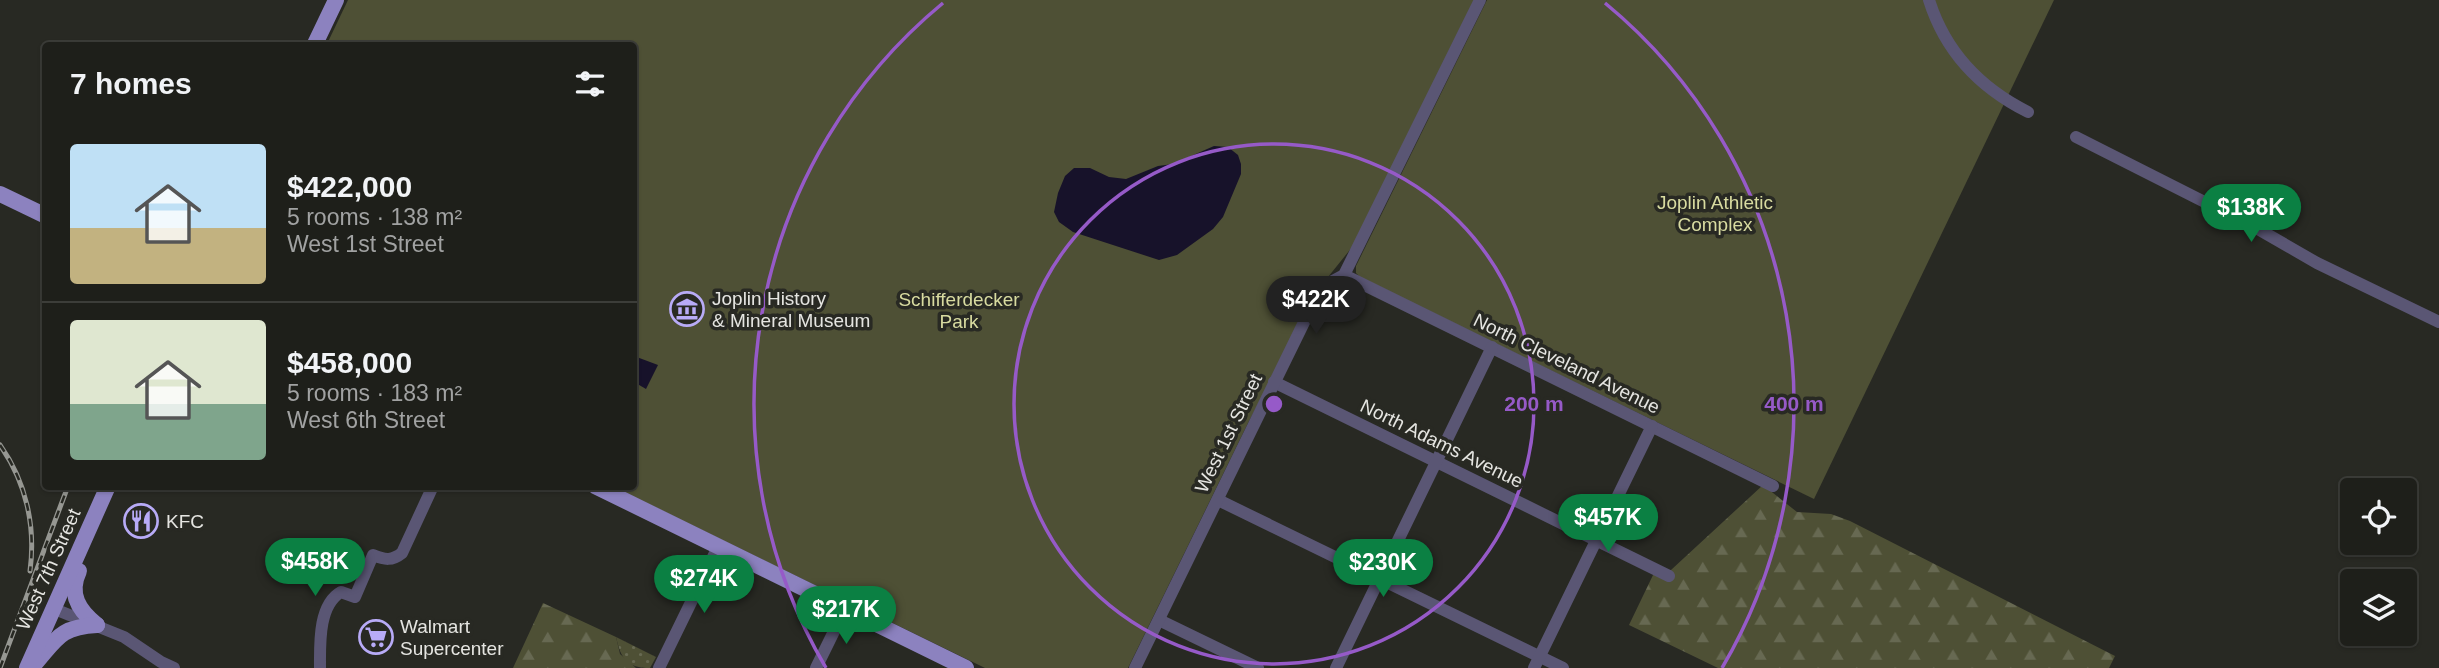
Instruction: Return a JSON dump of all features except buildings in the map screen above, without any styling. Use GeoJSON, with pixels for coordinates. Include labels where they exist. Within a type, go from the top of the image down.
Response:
{"type":"FeatureCollection","features":[{"type":"Feature","properties":{"kind":"main road"},"geometry":{"type":"LineString","coordinates":[[316,42],[336,0]]}},
{"type":"Feature","properties":{"kind":"main road"},"geometry":{"type":"LineString","coordinates":[[0,194],[42,214]]}},
{"type":"Feature","properties":{"kind":"main road","name":"West 7th Street"},"geometry":{"type":"LineString","coordinates":[[29,668],[52,608],[106,490]]}},
{"type":"Feature","properties":{"kind":"main road"},"geometry":{"type":"LineString","coordinates":[[602,490],[966,668]]}},
{"type":"Feature","properties":{"kind":"main road"},"geometry":{"type":"LineString","coordinates":[[82,542],[81,565],[73,588],[80,609],[97,625]]}},
{"type":"Feature","properties":{"kind":"main road"},"geometry":{"type":"LineString","coordinates":[[29,668],[60,634],[78,626],[97,625]]}},
{"type":"Feature","properties":{"kind":"street","name":"West 1st Street"},"geometry":{"type":"LineString","coordinates":[[1135,668],[1274,382],[1319,296],[1329,283],[1344,275],[1480,0]]}},
{"type":"Feature","properties":{"kind":"street"},"geometry":{"type":"LineString","coordinates":[[1929,0],[1937,26],[1966,66],[1983,84],[2028,112]]}},
{"type":"Feature","properties":{"kind":"street"},"geometry":{"type":"LineString","coordinates":[[2076,137],[2258,229],[2317,263],[2439,323]]}},
{"type":"Feature","properties":{"kind":"street","name":"North Cleveland Avenue"},"geometry":{"type":"LineString","coordinates":[[1344,275],[1773,486]]}},
{"type":"Feature","properties":{"kind":"street"},"geometry":{"type":"LineString","coordinates":[[1336,668],[1492,347]]}},
{"type":"Feature","properties":{"kind":"street","name":"North Adams Avenue"},"geometry":{"type":"LineString","coordinates":[[1274,382],[1669,576]]}},
{"type":"Feature","properties":{"kind":"street"},"geometry":{"type":"LineString","coordinates":[[1537,662],[1652,426]]}},
{"type":"Feature","properties":{"kind":"street"},"geometry":{"type":"LineString","coordinates":[[320,668],[321,626],[334,596],[341,592],[355,597],[373,555],[387,560],[402,553],[431,490]]}},
{"type":"Feature","properties":{"kind":"street"},"geometry":{"type":"LineString","coordinates":[[1218,500],[1380,579],[1537,662],[1563,668]]}},
{"type":"Feature","properties":{"kind":"street"},"geometry":{"type":"LineString","coordinates":[[665,666],[718,547]]}},
{"type":"Feature","properties":{"kind":"street"},"geometry":{"type":"LineString","coordinates":[[52,608],[124,636],[174,668]]}},
{"type":"Feature","properties":{"kind":"street"},"geometry":{"type":"LineString","coordinates":[[816,668],[845,609]]}},
{"type":"Feature","properties":{"kind":"street"},"geometry":{"type":"LineString","coordinates":[[1159,620],[1258,668]]}},
{"type":"Feature","properties":{"kind":"green space","name":"Schifferdecker Park"},"geometry":{"type":"Polygon","coordinates":[[[348,0],[1476,0],[1357,241],[1316,292],[1248,423],[1128,668],[985,668],[620,490],[637,490],[637,42],[328,42],[348,0]]]}},
{"type":"Feature","properties":{"kind":"green space","name":"Joplin Athletic Complex"},"geometry":{"type":"Polygon","coordinates":[[[1487,0],[2054,0],[1814,499],[1356,273],[1356,266],[1487,0]]]}},
{"type":"Feature","properties":{"kind":"green space"},"geometry":{"type":"Polygon","coordinates":[[[1763,485],[1797,512],[1831,514],[1850,521],[2115,656],[2109,668],[1718,668],[1629,625],[1654,573],[1671,570],[1763,485]]]}},
{"type":"Feature","properties":{"kind":"green space"},"geometry":{"type":"Polygon","coordinates":[[[543,603],[616,637],[620,654],[636,668],[513,668],[543,603]]]}},
{"type":"Feature","properties":{"kind":"green space"},"geometry":{"type":"Polygon","coordinates":[[[616,637],[656,657],[650,668],[642,668],[626,661],[616,637]]]}},
{"type":"Feature","properties":{"kind":"shaded area"},"geometry":{"type":"Polygon","coordinates":[[[1214,146],[1228,147],[1238,155],[1241,174],[1223,217],[1213,229],[1177,255],[1159,260],[1073,232],[1059,222],[1054,212],[1065,176],[1074,168],[1090,168],[1109,177],[1126,179],[1158,166],[1173,164],[1214,146]]]}},
{"type":"Feature","properties":{"kind":"shaded area"},"geometry":{"type":"Polygon","coordinates":[[[637,357],[658,365],[646,389],[637,384],[637,357]]]}},
{"type":"Feature","properties":{"kind":"railway"},"geometry":{"type":"LineString","coordinates":[[0,445],[16,474],[27,505],[32,538],[30,571]]}},
{"type":"Feature","properties":{"kind":"railway"},"geometry":{"type":"LineString","coordinates":[[0,668],[67,490]]}},
{"type":"Feature","properties":{"kind":"place","name":"Joplin History & Mineral Museum"},"geometry":{"type":"Point","coordinates":[687,309]}},
{"type":"Feature","properties":{"kind":"place","name":"KFC"},"geometry":{"type":"Point","coordinates":[141,521]}},
{"type":"Feature","properties":{"kind":"place","name":"Walmart Supercenter"},"geometry":{"type":"Point","coordinates":[376,637]}}]}
